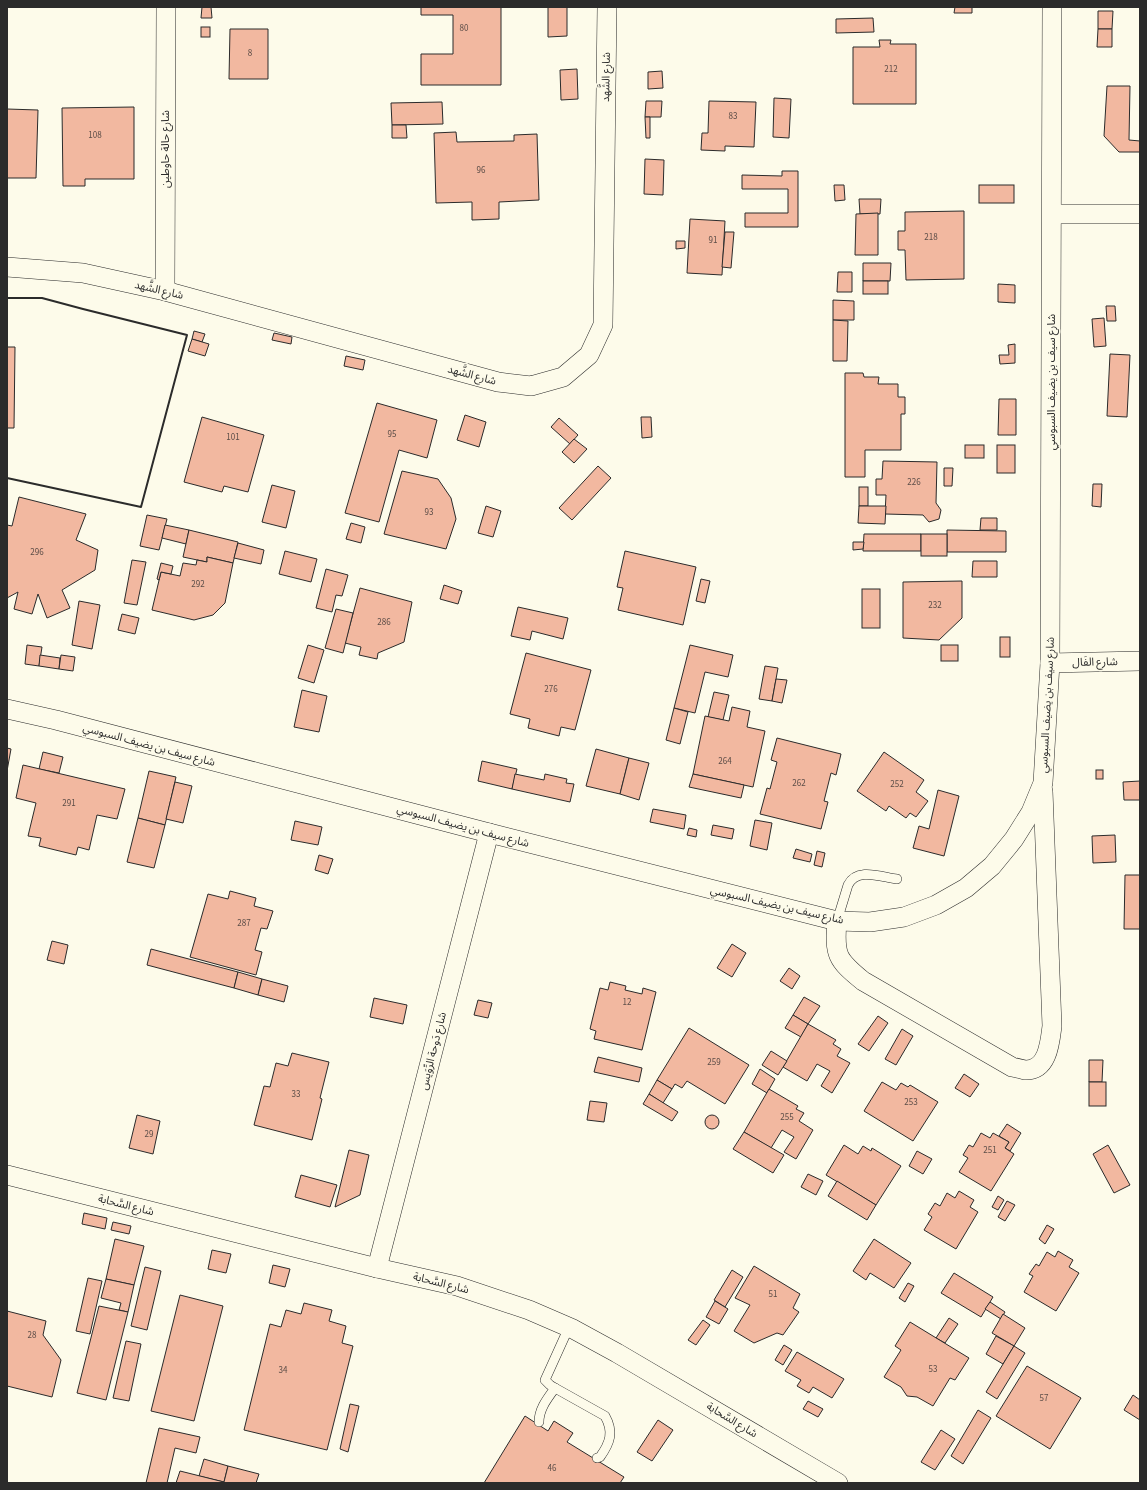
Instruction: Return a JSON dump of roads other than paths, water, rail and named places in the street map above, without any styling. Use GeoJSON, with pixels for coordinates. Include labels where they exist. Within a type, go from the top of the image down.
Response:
{"type":"FeatureCollection","features":[{"type":"Feature","properties":{"kind":"street","name":"شارع حالة حاوطين"},"geometry":{"type":"LineString","coordinates":[[165,290],[166,7]]}},
{"type":"Feature","properties":{"kind":"street","name":"شارع الشَّهد"},"geometry":{"type":"LineString","coordinates":[[7,267],[83,273],[165,290],[498,382],[531,386],[563,377],[589,355],[603,325],[607,7]]}},
{"type":"Feature","properties":{"kind":"street","name":"شارع سيف بن يضيف السبوسي"},"geometry":{"type":"LineString","coordinates":[[7,709],[56,720],[489,834],[837,921],[870,922],[904,917],[936,906],[966,888],[992,866],[1014,839],[1031,812],[1043,783],[1050,663],[1052,7]]}},
{"type":"Feature","properties":{"kind":"street"},"geometry":{"type":"LineString","coordinates":[[1052,214],[1140,214]]}},
{"type":"Feature","properties":{"kind":"street","name":"شارع الفَال"},"geometry":{"type":"LineString","coordinates":[[1050,663],[1140,661]]}},
{"type":"Feature","properties":{"kind":"street"},"geometry":{"type":"LineString","coordinates":[[837,921],[836,937],[839,956],[842,962],[863,981],[1012,1067],[1027,1070],[1040,1065],[1046,1056],[1052,1026],[1043,783]]}},
{"type":"Feature","properties":{"kind":"street","name":"شارع دَوحة الرِّوَيس"},"geometry":{"type":"LineString","coordinates":[[377,1268],[489,834]]}},
{"type":"Feature","properties":{"kind":"street","name":"شارع السَّحابة"},"geometry":{"type":"LineString","coordinates":[[7,1175],[377,1268],[457,1286],[529,1310],[569,1327],[617,1353],[838,1483]]}},
{"type":"Feature","properties":{"kind":"lane"},"geometry":{"type":"LineString","coordinates":[[837,921],[850,880],[855,876],[862,874],[897,879]]}},
{"type":"Feature","properties":{"kind":"lane"},"geometry":{"type":"LineString","coordinates":[[569,1327],[545,1380],[555,1388],[606,1416],[610,1429],[609,1441],[600,1457],[597,1458]]}},
{"type":"Feature","properties":{"kind":"lane"},"geometry":{"type":"LineString","coordinates":[[539,1422],[539,1414],[543,1405],[555,1388]]}}]}
